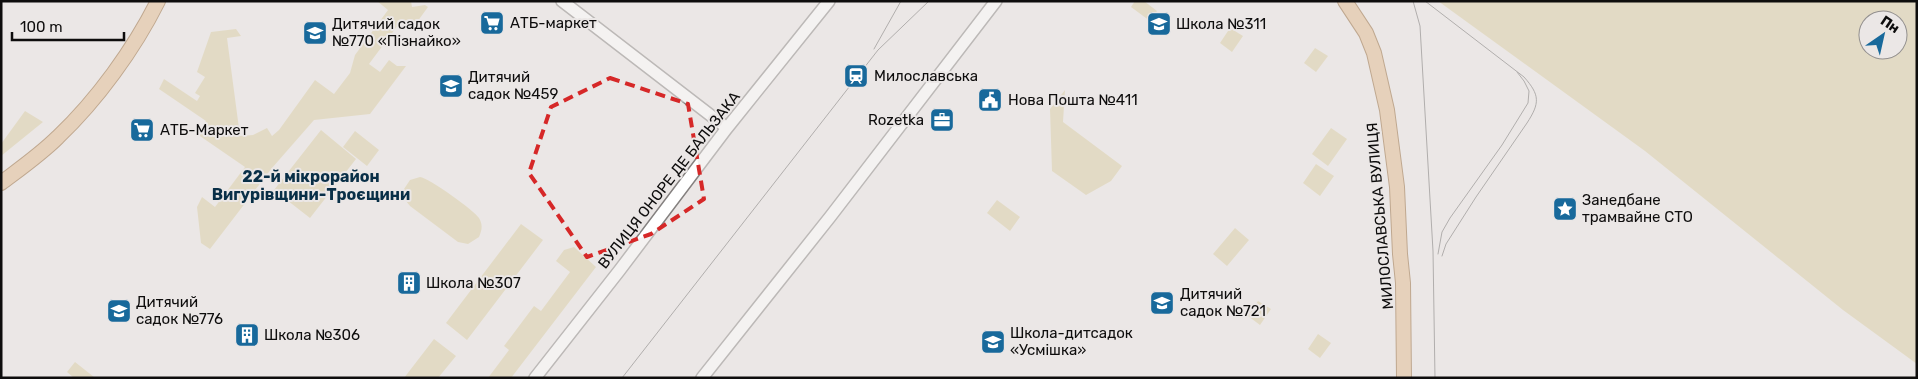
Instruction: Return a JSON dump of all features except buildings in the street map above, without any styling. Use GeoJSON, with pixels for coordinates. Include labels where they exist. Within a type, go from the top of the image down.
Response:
{"type":"FeatureCollection","features":[{"type":"Feature","properties":{"kind":"main road"},"geometry":{"type":"LineString","coordinates":[[1,183],[51,143],[74,120],[103,86],[144,30],[158,1]]}},
{"type":"Feature","properties":{"kind":"main road","name":"МИЛОСЛАВСЬКА ВУЛИЦЯ"},"geometry":{"type":"LineString","coordinates":[[1345,1],[1366,33],[1374,53],[1387,110],[1397,187],[1403,283],[1404,378]]}},
{"type":"Feature","properties":{"kind":"street"},"geometry":{"type":"LineString","coordinates":[[562,1],[727,128]]}},
{"type":"Feature","properties":{"kind":"street","name":"ВУЛИЦЯ ОНОРЕ ДЕ БАЛЬЗАКА"},"geometry":{"type":"LineString","coordinates":[[535,378],[727,128],[830,1]]}},
{"type":"Feature","properties":{"kind":"street"},"geometry":{"type":"LineString","coordinates":[[702,378],[830,217],[996,1]]}},
{"type":"Feature","properties":{"kind":"highlighted area"},"geometry":{"type":"Polygon","coordinates":[[[610,78],[688,104],[704,199],[651,234],[587,257],[529,173],[551,107],[610,78]]]}},
{"type":"Feature","properties":{"kind":"shaded area"},"geometry":{"type":"Polygon","coordinates":[[[377,1],[411,1],[412,7],[425,5],[428,7],[412,29],[401,21],[369,64],[380,72],[389,60],[397,66],[406,66],[370,114],[314,120],[272,168],[210,249],[201,243],[197,207],[202,197],[215,207],[245,167],[197,134],[206,121],[159,89],[164,79],[197,101],[200,96],[195,93],[205,77],[197,72],[211,32],[236,29],[241,36],[227,38],[240,136],[253,135],[267,128],[272,136],[279,130],[315,80],[334,94],[350,73],[355,55],[388,10],[377,1]]]}},
{"type":"Feature","properties":{"kind":"shaded area"},"geometry":{"type":"Polygon","coordinates":[[[1135,1],[1144,1],[1157,11],[1150,21],[1131,7],[1135,1]]]}},
{"type":"Feature","properties":{"kind":"shaded area"},"geometry":{"type":"Polygon","coordinates":[[[1438,1],[1917,1],[1917,364],[1843,310],[1645,151],[1438,1]]]}},
{"type":"Feature","properties":{"kind":"shaded area"},"geometry":{"type":"Polygon","coordinates":[[[1230,28],[1243,36],[1232,52],[1220,43],[1230,28]]]}},
{"type":"Feature","properties":{"kind":"shaded area"},"geometry":{"type":"Polygon","coordinates":[[[1315,48],[1328,56],[1316,72],[1304,63],[1315,48]]]}},
{"type":"Feature","properties":{"kind":"shaded area"},"geometry":{"type":"Polygon","coordinates":[[[1065,90],[1063,122],[1122,166],[1111,181],[1086,195],[1052,171],[1050,109],[1065,90]]]}},
{"type":"Feature","properties":{"kind":"shaded area"},"geometry":{"type":"Polygon","coordinates":[[[25,111],[43,122],[1,156],[1,144],[25,111]]]}},
{"type":"Feature","properties":{"kind":"shaded area"},"geometry":{"type":"Polygon","coordinates":[[[1331,128],[1347,139],[1328,166],[1312,154],[1331,128]]]}},
{"type":"Feature","properties":{"kind":"shaded area"},"geometry":{"type":"Polygon","coordinates":[[[321,130],[356,159],[310,218],[274,190],[321,130]]]}},
{"type":"Feature","properties":{"kind":"shaded area"},"geometry":{"type":"Polygon","coordinates":[[[355,131],[379,150],[367,166],[343,147],[355,131]]]}},
{"type":"Feature","properties":{"kind":"shaded area"},"geometry":{"type":"Polygon","coordinates":[[[1316,164],[1334,176],[1320,196],[1303,183],[1316,164]]]}},
{"type":"Feature","properties":{"kind":"shaded area"},"geometry":{"type":"Polygon","coordinates":[[[420,177],[442,189],[476,214],[482,225],[479,237],[468,244],[458,242],[410,206],[406,201],[404,189],[410,180],[420,177]]]}},
{"type":"Feature","properties":{"kind":"shaded area"},"geometry":{"type":"Polygon","coordinates":[[[997,200],[1020,217],[1010,231],[987,213],[997,200]]]}},
{"type":"Feature","properties":{"kind":"shaded area"},"geometry":{"type":"Polygon","coordinates":[[[521,224],[543,240],[467,340],[446,323],[521,224]]]}},
{"type":"Feature","properties":{"kind":"shaded area"},"geometry":{"type":"Polygon","coordinates":[[[1235,228],[1249,240],[1227,266],[1213,254],[1235,228]]]}},
{"type":"Feature","properties":{"kind":"shaded area"},"geometry":{"type":"Polygon","coordinates":[[[574,247],[596,267],[511,378],[488,378],[509,350],[504,346],[534,306],[541,311],[570,272],[556,261],[564,250],[574,247]]]}},
{"type":"Feature","properties":{"kind":"shaded area"},"geometry":{"type":"Polygon","coordinates":[[[1258,301],[1271,309],[1260,325],[1248,316],[1258,301]]]}},
{"type":"Feature","properties":{"kind":"shaded area"},"geometry":{"type":"Polygon","coordinates":[[[1318,334],[1331,343],[1320,358],[1308,349],[1318,334]]]}},
{"type":"Feature","properties":{"kind":"shaded area"},"geometry":{"type":"Polygon","coordinates":[[[434,339],[456,356],[438,378],[404,378],[434,339]]]}},
{"type":"Feature","properties":{"kind":"shaded area"},"geometry":{"type":"Polygon","coordinates":[[[75,362],[94,377],[74,378],[67,372],[75,362]]]}},
{"type":"Feature","properties":{"kind":"tram line"},"geometry":{"type":"LineString","coordinates":[[874,49],[901,1]]}},
{"type":"Feature","properties":{"kind":"tram line"},"geometry":{"type":"LineString","coordinates":[[622,378],[878,50],[929,1]]}},
{"type":"Feature","properties":{"kind":"tram line"},"geometry":{"type":"LineString","coordinates":[[1413,1],[1420,26],[1433,251],[1435,378]]}},
{"type":"Feature","properties":{"kind":"tram line"},"geometry":{"type":"LineString","coordinates":[[1425,1],[1524,77],[1533,89],[1536,99],[1534,110],[1527,123],[1476,197],[1446,244],[1442,256]]}},
{"type":"Feature","properties":{"kind":"tram line"},"geometry":{"type":"LineString","coordinates":[[1438,254],[1442,232],[1450,218],[1502,145],[1528,103],[1529,91],[1517,72]]}},
{"type":"Feature","properties":{"kind":"place","name":"АТБ-маркет"},"geometry":{"type":"Point","coordinates":[492,23]}},
{"type":"Feature","properties":{"kind":"place","name":"Школа №311"},"geometry":{"type":"Point","coordinates":[1159,24]}},
{"type":"Feature","properties":{"kind":"place","name":"Дитячий садок №770 «Пізнайко»"},"geometry":{"type":"Point","coordinates":[315,33]}},
{"type":"Feature","properties":{"kind":"place","name":"Милославська"},"geometry":{"type":"Point","coordinates":[856,76]}},
{"type":"Feature","properties":{"kind":"place","name":"Дитячий садок №459"},"geometry":{"type":"Point","coordinates":[451,86]}},
{"type":"Feature","properties":{"kind":"place","name":"Нова Пошта №411"},"geometry":{"type":"Point","coordinates":[990,100]}},
{"type":"Feature","properties":{"kind":"place","name":"Rozetka"},"geometry":{"type":"Point","coordinates":[942,120]}},
{"type":"Feature","properties":{"kind":"place","name":"АТБ-Маркет"},"geometry":{"type":"Point","coordinates":[142,130]}},
{"type":"Feature","properties":{"kind":"place","name":"Занедбане трамвайне СТО"},"geometry":{"type":"Point","coordinates":[1565,209]}},
{"type":"Feature","properties":{"kind":"place","name":"Школа №307"},"geometry":{"type":"Point","coordinates":[409,283]}},
{"type":"Feature","properties":{"kind":"place","name":"Дитячий садок №721"},"geometry":{"type":"Point","coordinates":[1162,303]}},
{"type":"Feature","properties":{"kind":"place","name":"Дитячий садок №776"},"geometry":{"type":"Point","coordinates":[119,311]}},
{"type":"Feature","properties":{"kind":"place","name":"Школа №306"},"geometry":{"type":"Point","coordinates":[247,335]}},
{"type":"Feature","properties":{"kind":"place","name":"Школа-дитсадок «Усмішка»"},"geometry":{"type":"Point","coordinates":[993,342]}},
{"type":"Feature","properties":{"kind":"district","name":"22-й мікрорайон Вигурівщини-Троєщини"},"geometry":{"type":"Point","coordinates":[311,185]}}]}
